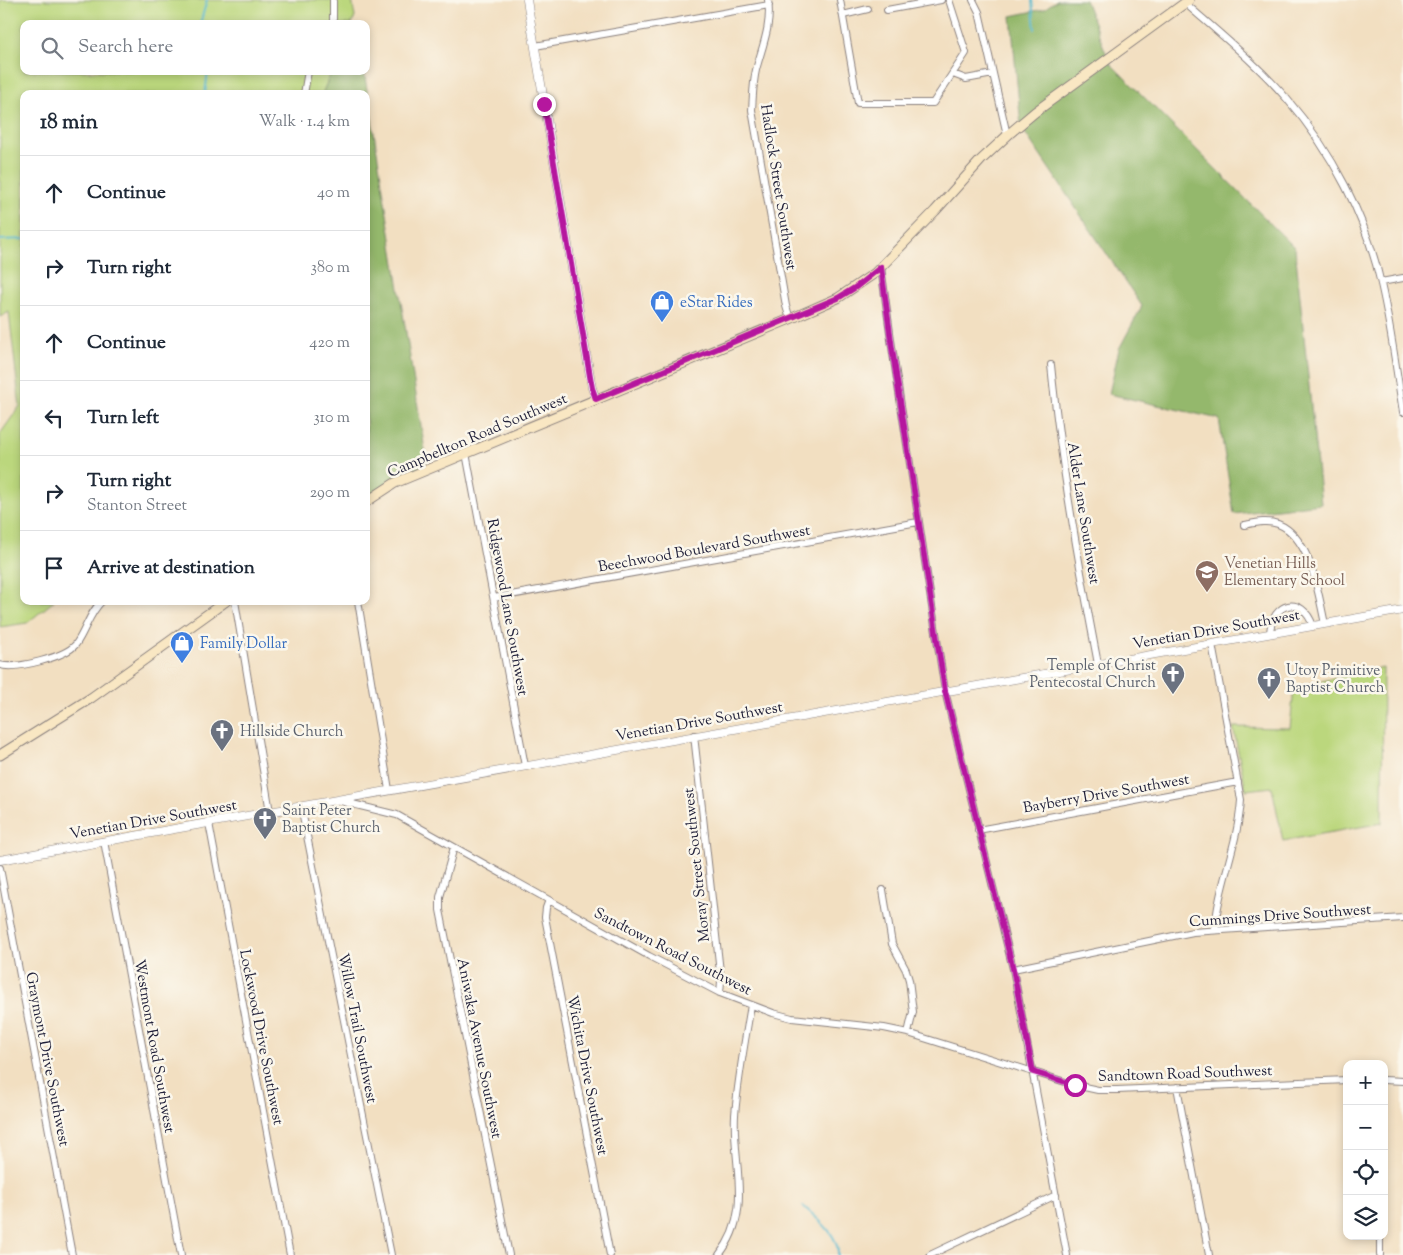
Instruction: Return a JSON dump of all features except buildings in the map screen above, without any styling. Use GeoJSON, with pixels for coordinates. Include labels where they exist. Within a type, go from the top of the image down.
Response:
{"type":"FeatureCollection","features":[{"type":"Feature","properties":{"kind":"main road","name":"Campbellton Road Southwest"},"geometry":{"type":"LineString","coordinates":[[370,500],[395,484],[466,453],[838,298],[856,287],[881,267],[981,160],[1007,135],[1035,112],[1187,1]]}},
{"type":"Feature","properties":{"kind":"main road"},"geometry":{"type":"LineString","coordinates":[[0,755],[91,698],[220,605]]}},
{"type":"Feature","properties":{"kind":"street"},"geometry":{"type":"LineString","coordinates":[[333,0],[333,20]]}},
{"type":"Feature","properties":{"kind":"street"},"geometry":{"type":"LineString","coordinates":[[527,0],[592,388],[596,399]]}},
{"type":"Feature","properties":{"kind":"street"},"geometry":{"type":"LineString","coordinates":[[840,0],[858,103],[933,103],[966,52],[949,0]]}},
{"type":"Feature","properties":{"kind":"street"},"geometry":{"type":"LineString","coordinates":[[887,10],[941,0]]}},
{"type":"Feature","properties":{"kind":"street"},"geometry":{"type":"LineString","coordinates":[[973,0],[979,12],[1007,135]]}},
{"type":"Feature","properties":{"kind":"street"},"geometry":{"type":"LineString","coordinates":[[1187,1],[1264,73],[1288,100],[1334,165],[1354,204],[1369,241],[1381,282],[1403,412]]}},
{"type":"Feature","properties":{"kind":"street"},"geometry":{"type":"LineString","coordinates":[[535,46],[769,3]]}},
{"type":"Feature","properties":{"kind":"street","name":"Hadlock Street Southwest"},"geometry":{"type":"LineString","coordinates":[[769,3],[767,34],[754,83],[752,110],[786,306],[790,319]]}},
{"type":"Feature","properties":{"kind":"street"},"geometry":{"type":"LineString","coordinates":[[843,15],[868,9]]}},
{"type":"Feature","properties":{"kind":"street"},"geometry":{"type":"LineString","coordinates":[[953,74],[966,79],[993,74]]}},
{"type":"Feature","properties":{"kind":"street"},"geometry":{"type":"LineString","coordinates":[[305,90],[307,75]]}},
{"type":"Feature","properties":{"kind":"street"},"geometry":{"type":"LineString","coordinates":[[881,267],[945,691],[1013,969],[1067,1255]]}},
{"type":"Feature","properties":{"kind":"street"},"geometry":{"type":"LineString","coordinates":[[1381,282],[1403,278]]}},
{"type":"Feature","properties":{"kind":"street","name":"Alder Lane Southwest"},"geometry":{"type":"LineString","coordinates":[[1051,365],[1060,439],[1098,664]]}},
{"type":"Feature","properties":{"kind":"street","name":"Ridgewood Lane Southwest"},"geometry":{"type":"LineString","coordinates":[[466,453],[525,766]]}},
{"type":"Feature","properties":{"kind":"street","name":"Beechwood Boulevard Southwest"},"geometry":{"type":"LineString","coordinates":[[494,598],[918,522]]}},
{"type":"Feature","properties":{"kind":"street"},"geometry":{"type":"LineString","coordinates":[[1244,525],[1264,522],[1277,523],[1286,528],[1300,541],[1308,557],[1325,624]]}},
{"type":"Feature","properties":{"kind":"street"},"geometry":{"type":"LineString","coordinates":[[0,665],[17,666],[69,651],[76,644],[89,618],[99,605]]}},
{"type":"Feature","properties":{"kind":"street"},"geometry":{"type":"LineString","coordinates":[[235,605],[270,812]]}},
{"type":"Feature","properties":{"kind":"street"},"geometry":{"type":"LineString","coordinates":[[359,605],[389,790]]}},
{"type":"Feature","properties":{"kind":"street"},"geometry":{"type":"LineString","coordinates":[[1270,633],[1276,614],[1284,606],[1298,606],[1306,612],[1313,626]]}},
{"type":"Feature","properties":{"kind":"street","name":"Venetian Drive Southwest"},"geometry":{"type":"LineString","coordinates":[[0,860],[1403,610]]}},
{"type":"Feature","properties":{"kind":"street"},"geometry":{"type":"LineString","coordinates":[[1212,644],[1240,800],[1240,818],[1216,911],[1215,930]]}},
{"type":"Feature","properties":{"kind":"street","name":"Moray Street Southwest"},"geometry":{"type":"LineString","coordinates":[[694,735],[721,981],[720,992]]}},
{"type":"Feature","properties":{"kind":"street","name":"Bayberry Drive Southwest"},"geometry":{"type":"LineString","coordinates":[[978,830],[1238,782]]}},
{"type":"Feature","properties":{"kind":"street","name":"Sandtown Road Southwest"},"geometry":{"type":"LineString","coordinates":[[336,800],[397,814],[649,956],[720,992],[773,1013],[792,1018],[884,1028],[908,1033],[1075,1085],[1098,1090],[1343,1080]]}},
{"type":"Feature","properties":{"kind":"street","name":"Willow Trail Southwest"},"geometry":{"type":"LineString","coordinates":[[301,806],[391,1255]]}},
{"type":"Feature","properties":{"kind":"street","name":"Lockwood Drive Southwest"},"geometry":{"type":"LineString","coordinates":[[209,823],[290,1255]]}},
{"type":"Feature","properties":{"kind":"street","name":"Westmont Road Southwest"},"geometry":{"type":"LineString","coordinates":[[104,841],[181,1255]]}},
{"type":"Feature","properties":{"kind":"street","name":"Aniwaka Avenue Southwest"},"geometry":{"type":"LineString","coordinates":[[454,847],[440,897],[440,910],[509,1255]]}},
{"type":"Feature","properties":{"kind":"street","name":"Graymont Drive Southwest"},"geometry":{"type":"LineString","coordinates":[[0,868],[72,1255]]}},
{"type":"Feature","properties":{"kind":"street"},"geometry":{"type":"LineString","coordinates":[[883,890],[892,944],[906,970],[908,980],[913,1012],[908,1033]]}},
{"type":"Feature","properties":{"kind":"street","name":"Wichita Drive Southwest"},"geometry":{"type":"LineString","coordinates":[[549,900],[545,917],[610,1255]]}},
{"type":"Feature","properties":{"kind":"street","name":"Cummings Drive Southwest"},"geometry":{"type":"LineString","coordinates":[[1013,969],[1192,932],[1403,918]]}},
{"type":"Feature","properties":{"kind":"street"},"geometry":{"type":"LineString","coordinates":[[719,1255],[733,1229],[738,1210],[740,1191],[735,1143],[735,1116],[751,1005]]}},
{"type":"Feature","properties":{"kind":"street"},"geometry":{"type":"LineString","coordinates":[[1388,1080],[1403,1081]]}},
{"type":"Feature","properties":{"kind":"street"},"geometry":{"type":"LineString","coordinates":[[1177,1087],[1209,1255]]}},
{"type":"Feature","properties":{"kind":"street"},"geometry":{"type":"LineString","coordinates":[[930,1255],[1056,1195]]}},
{"type":"Feature","properties":{"kind":"street"},"geometry":{"type":"LineString","coordinates":[[1380,1240],[1380,1255]]}},
{"type":"Feature","properties":{"kind":"green space"},"geometry":{"type":"Polygon","coordinates":[[[0,0],[352,0],[355,17],[354,20],[20,20],[20,75],[330,75],[324,90],[20,90],[20,406],[9,312],[0,317],[0,0]]]}},
{"type":"Feature","properties":{"kind":"green space"},"geometry":{"type":"Polygon","coordinates":[[[1057,0],[1085,0],[1110,63],[1295,248],[1321,504],[1234,514],[1219,419],[1109,394],[1119,349],[1142,306],[1021,127],[1011,16],[1044,9],[1057,0]]]}},
{"type":"Feature","properties":{"kind":"green space"},"geometry":{"type":"Polygon","coordinates":[[[330,75],[365,75],[367,90],[324,90],[330,75]]]}},
{"type":"Feature","properties":{"kind":"green space"},"geometry":{"type":"Polygon","coordinates":[[[370,108],[427,463],[370,498],[370,108]]]}},
{"type":"Feature","properties":{"kind":"green space"},"geometry":{"type":"Polygon","coordinates":[[[20,406],[20,605],[49,605],[27,623],[0,627],[0,434],[20,406]]]}},
{"type":"Feature","properties":{"kind":"green space"},"geometry":{"type":"Polygon","coordinates":[[[1383,668],[1382,823],[1283,841],[1272,787],[1246,790],[1233,727],[1290,728],[1294,687],[1383,668]]]}},
{"type":"Feature","properties":{"kind":"waterway"},"geometry":{"type":"LineString","coordinates":[[201,20],[207,0]]}},
{"type":"Feature","properties":{"kind":"waterway"},"geometry":{"type":"LineString","coordinates":[[1032,0],[1035,29]]}},
{"type":"Feature","properties":{"kind":"waterway"},"geometry":{"type":"LineString","coordinates":[[206,90],[207,75]]}},
{"type":"Feature","properties":{"kind":"waterway"},"geometry":{"type":"LineString","coordinates":[[0,240],[20,239]]}},
{"type":"Feature","properties":{"kind":"waterway"},"geometry":{"type":"LineString","coordinates":[[803,1206],[831,1233],[835,1240],[838,1255]]}},
{"type":"Feature","properties":{"kind":"place","name":"eStar Rides"},"geometry":{"type":"Point","coordinates":[662,323]}},
{"type":"Feature","properties":{"kind":"place","name":"Venetian Hills Elementary School"},"geometry":{"type":"Point","coordinates":[1207,593]}},
{"type":"Feature","properties":{"kind":"place","name":"Family Dollar"},"geometry":{"type":"Point","coordinates":[182,664]}},
{"type":"Feature","properties":{"kind":"place","name":"Temple of Christ Pentecostal Church"},"geometry":{"type":"Point","coordinates":[1173,695]}},
{"type":"Feature","properties":{"kind":"place","name":"Utoy Primitive Baptist Church"},"geometry":{"type":"Point","coordinates":[1269,700]}},
{"type":"Feature","properties":{"kind":"place","name":"Hillside Church"},"geometry":{"type":"Point","coordinates":[222,752]}},
{"type":"Feature","properties":{"kind":"place","name":"Saint Peter Baptist Church"},"geometry":{"type":"Point","coordinates":[265,840]}},
{"type":"Feature","properties":{"kind":"route"},"geometry":{"type":"LineString","coordinates":[[544,104],[592,388],[596,399],[838,298],[856,287],[881,267],[950,718],[1013,969],[1033,1072],[1075,1085]]}}]}
